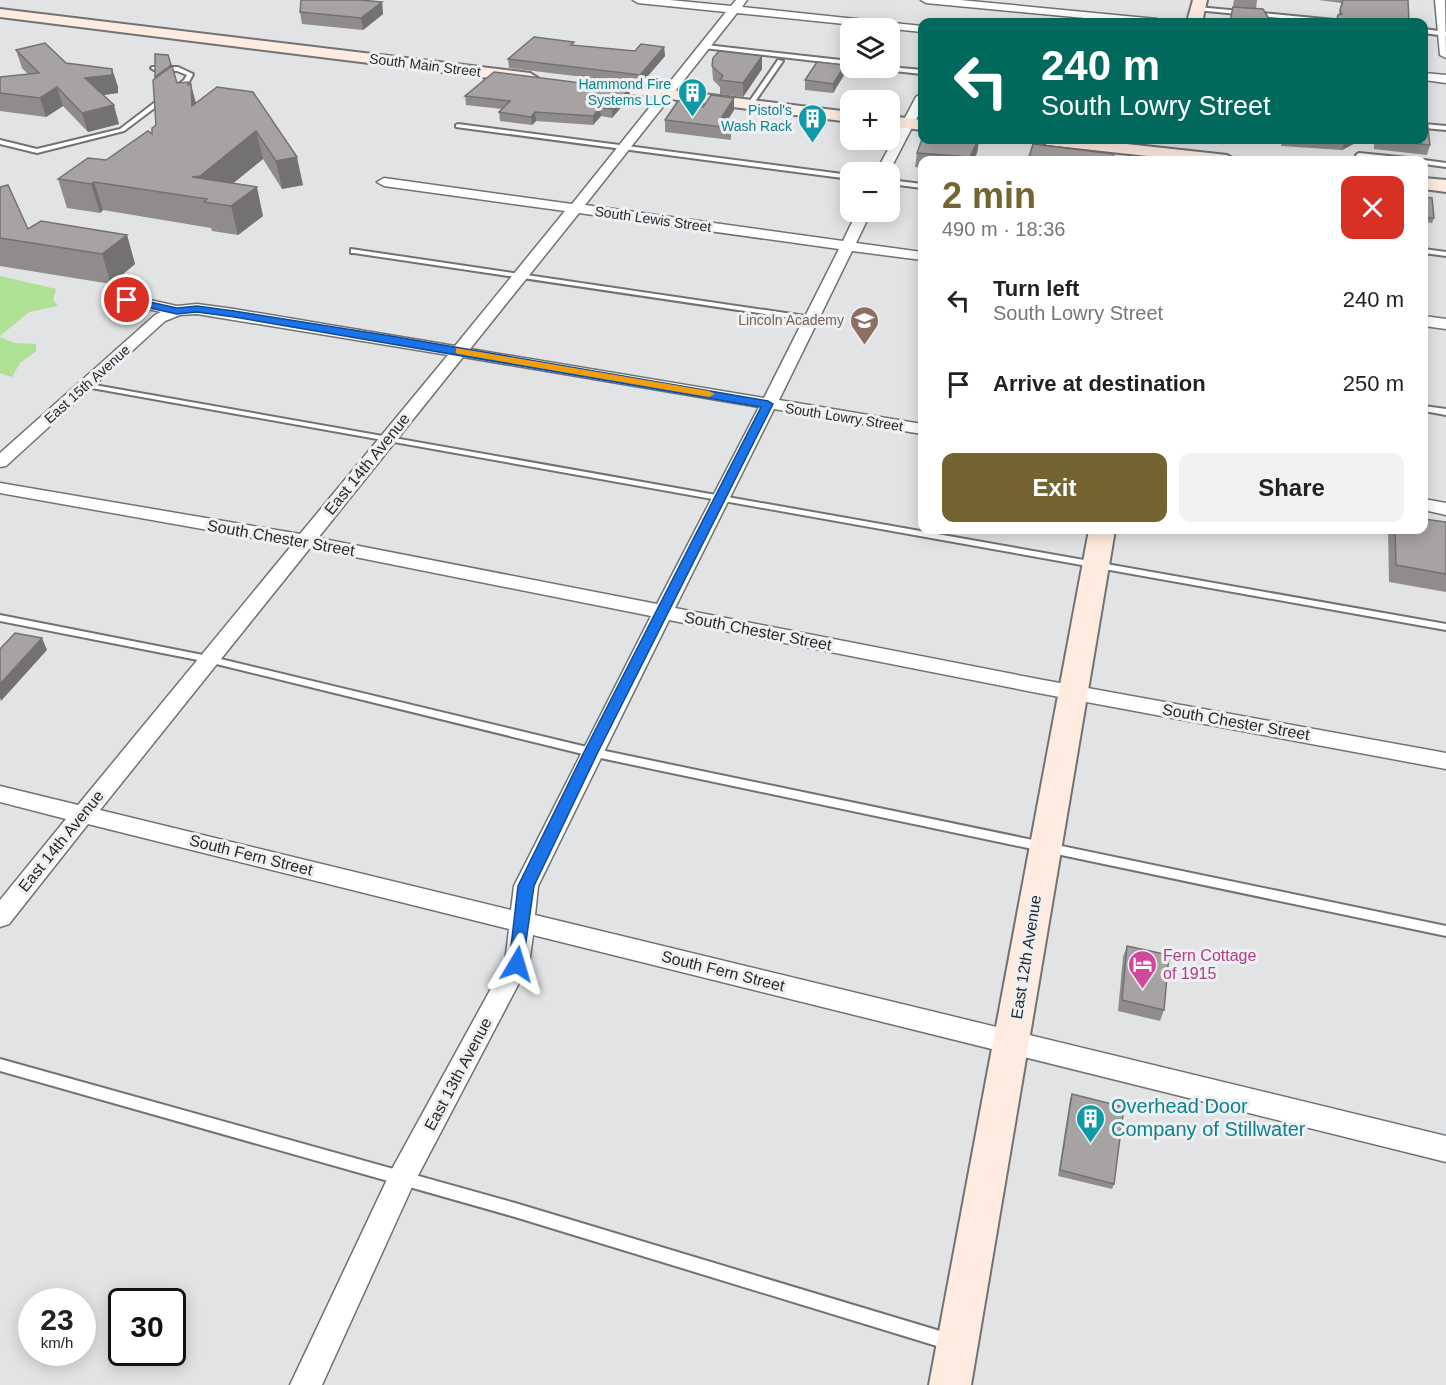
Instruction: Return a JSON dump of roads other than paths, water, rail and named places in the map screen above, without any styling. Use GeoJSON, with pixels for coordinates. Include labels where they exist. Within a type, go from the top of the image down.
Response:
{"type":"FeatureCollection","features":[{"type":"Feature","properties":{"kind":"main road","name":"South Main Street"},"geometry":{"type":"LineString","coordinates":[[0,13],[550,80]]}},
{"type":"Feature","properties":{"kind":"main road"},"geometry":{"type":"LineString","coordinates":[[573,83],[840,116]]}},
{"type":"Feature","properties":{"kind":"main road"},"geometry":{"type":"LineString","coordinates":[[900,122],[916,124]]}},
{"type":"Feature","properties":{"kind":"main road"},"geometry":{"type":"LineString","coordinates":[[1124,144],[1202,156]]}},
{"type":"Feature","properties":{"kind":"main road"},"geometry":{"type":"LineString","coordinates":[[1428,184],[1446,186]]}},
{"type":"Feature","properties":{"kind":"main road","name":"East 12th Avenue"},"geometry":{"type":"LineString","coordinates":[[950,1385],[1012,1041],[1071,692],[1101,534]]}},
{"type":"Feature","properties":{"kind":"street"},"geometry":{"type":"LineString","coordinates":[[638,0],[738,5],[918,28]]}},
{"type":"Feature","properties":{"kind":"street"},"geometry":{"type":"LineString","coordinates":[[926,0],[966,6],[1109,18]]}},
{"type":"Feature","properties":{"kind":"street"},"geometry":{"type":"LineString","coordinates":[[1440,0],[1446,54]]}},
{"type":"Feature","properties":{"kind":"street","name":"East 14th Avenue"},"geometry":{"type":"LineString","coordinates":[[0,917],[738,5]]}},
{"type":"Feature","properties":{"kind":"street"},"geometry":{"type":"LineString","coordinates":[[1428,77],[1446,79]]}},
{"type":"Feature","properties":{"kind":"street"},"geometry":{"type":"LineString","coordinates":[[889,162],[916,124]]}},
{"type":"Feature","properties":{"kind":"street","name":"South Lewis Street"},"geometry":{"type":"LineString","coordinates":[[384,182],[918,255]]}},
{"type":"Feature","properties":{"kind":"street","name":"East 13th Avenue"},"geometry":{"type":"LineString","coordinates":[[306,1385],[402,1178],[517,964],[526,886],[591,752],[812,319],[859,222]]}},
{"type":"Feature","properties":{"kind":"street","name":"South Lowry Street"},"geometry":{"type":"LineString","coordinates":[[127,300],[177,311],[197,309],[234,314],[918,428]]}},
{"type":"Feature","properties":{"kind":"street","name":"East 15th Avenue"},"geometry":{"type":"LineString","coordinates":[[0,462],[160,318],[177,311]]}},
{"type":"Feature","properties":{"kind":"street"},"geometry":{"type":"LineString","coordinates":[[1428,322],[1446,324]]}},
{"type":"Feature","properties":{"kind":"street","name":"South Chester Street"},"geometry":{"type":"LineString","coordinates":[[0,488],[304,541],[1071,692],[1446,761]]}},
{"type":"Feature","properties":{"kind":"street"},"geometry":{"type":"LineString","coordinates":[[1428,506],[1446,508]]}},
{"type":"Feature","properties":{"kind":"street","name":"South Fern Street"},"geometry":{"type":"LineString","coordinates":[[0,794],[1446,1149]]}},
{"type":"Feature","properties":{"kind":"lane"},"geometry":{"type":"LineString","coordinates":[[1198,10],[1289,18]]}},
{"type":"Feature","properties":{"kind":"lane"},"geometry":{"type":"LineString","coordinates":[[1428,32],[1445,34]]}},
{"type":"Feature","properties":{"kind":"lane"},"geometry":{"type":"LineString","coordinates":[[706,47],[840,62]]}},
{"type":"Feature","properties":{"kind":"lane"},"geometry":{"type":"LineString","coordinates":[[750,105],[780,61]]}},
{"type":"Feature","properties":{"kind":"lane"},"geometry":{"type":"LineString","coordinates":[[0,142],[37,151],[122,130],[187,81],[190,74],[178,69],[154,68]]}},
{"type":"Feature","properties":{"kind":"lane"},"geometry":{"type":"LineString","coordinates":[[900,70],[918,72]]}},
{"type":"Feature","properties":{"kind":"lane"},"geometry":{"type":"LineString","coordinates":[[458,126],[840,176]]}},
{"type":"Feature","properties":{"kind":"lane"},"geometry":{"type":"LineString","coordinates":[[1428,126],[1446,128]]}},
{"type":"Feature","properties":{"kind":"lane"},"geometry":{"type":"LineString","coordinates":[[1428,163],[1446,165]]}},
{"type":"Feature","properties":{"kind":"lane"},"geometry":{"type":"LineString","coordinates":[[900,183],[918,186]]}},
{"type":"Feature","properties":{"kind":"lane"},"geometry":{"type":"LineString","coordinates":[[354,251],[499,272],[518,278],[812,319]]}},
{"type":"Feature","properties":{"kind":"lane"},"geometry":{"type":"LineString","coordinates":[[1428,252],[1446,254]]}},
{"type":"Feature","properties":{"kind":"lane"},"geometry":{"type":"LineString","coordinates":[[86,385],[918,532]]}},
{"type":"Feature","properties":{"kind":"lane"},"geometry":{"type":"LineString","coordinates":[[1428,410],[1446,412]]}},
{"type":"Feature","properties":{"kind":"lane"},"geometry":{"type":"LineString","coordinates":[[927,534],[1095,566],[1446,627]]}},
{"type":"Feature","properties":{"kind":"lane"},"geometry":{"type":"LineString","coordinates":[[0,618],[208,659],[591,752],[1446,931]]}},
{"type":"Feature","properties":{"kind":"lane"},"geometry":{"type":"LineString","coordinates":[[0,1065],[402,1178],[957,1344]]}},
{"type":"Feature","properties":{"kind":"place","name":"Hammond Fire Systems LLC"},"geometry":{"type":"Point","coordinates":[692,118]}},
{"type":"Feature","properties":{"kind":"place","name":"Pistol's Wash Rack"},"geometry":{"type":"Point","coordinates":[813,144]}},
{"type":"Feature","properties":{"kind":"place","name":"Lincoln Academy"},"geometry":{"type":"Point","coordinates":[865,346]}},
{"type":"Feature","properties":{"kind":"place","name":"Fern Cottage of 1915"},"geometry":{"type":"Point","coordinates":[1142,990]}},
{"type":"Feature","properties":{"kind":"place","name":"Overhead Door Company of Stillwater"},"geometry":{"type":"Point","coordinates":[1090,1144]}}]}
